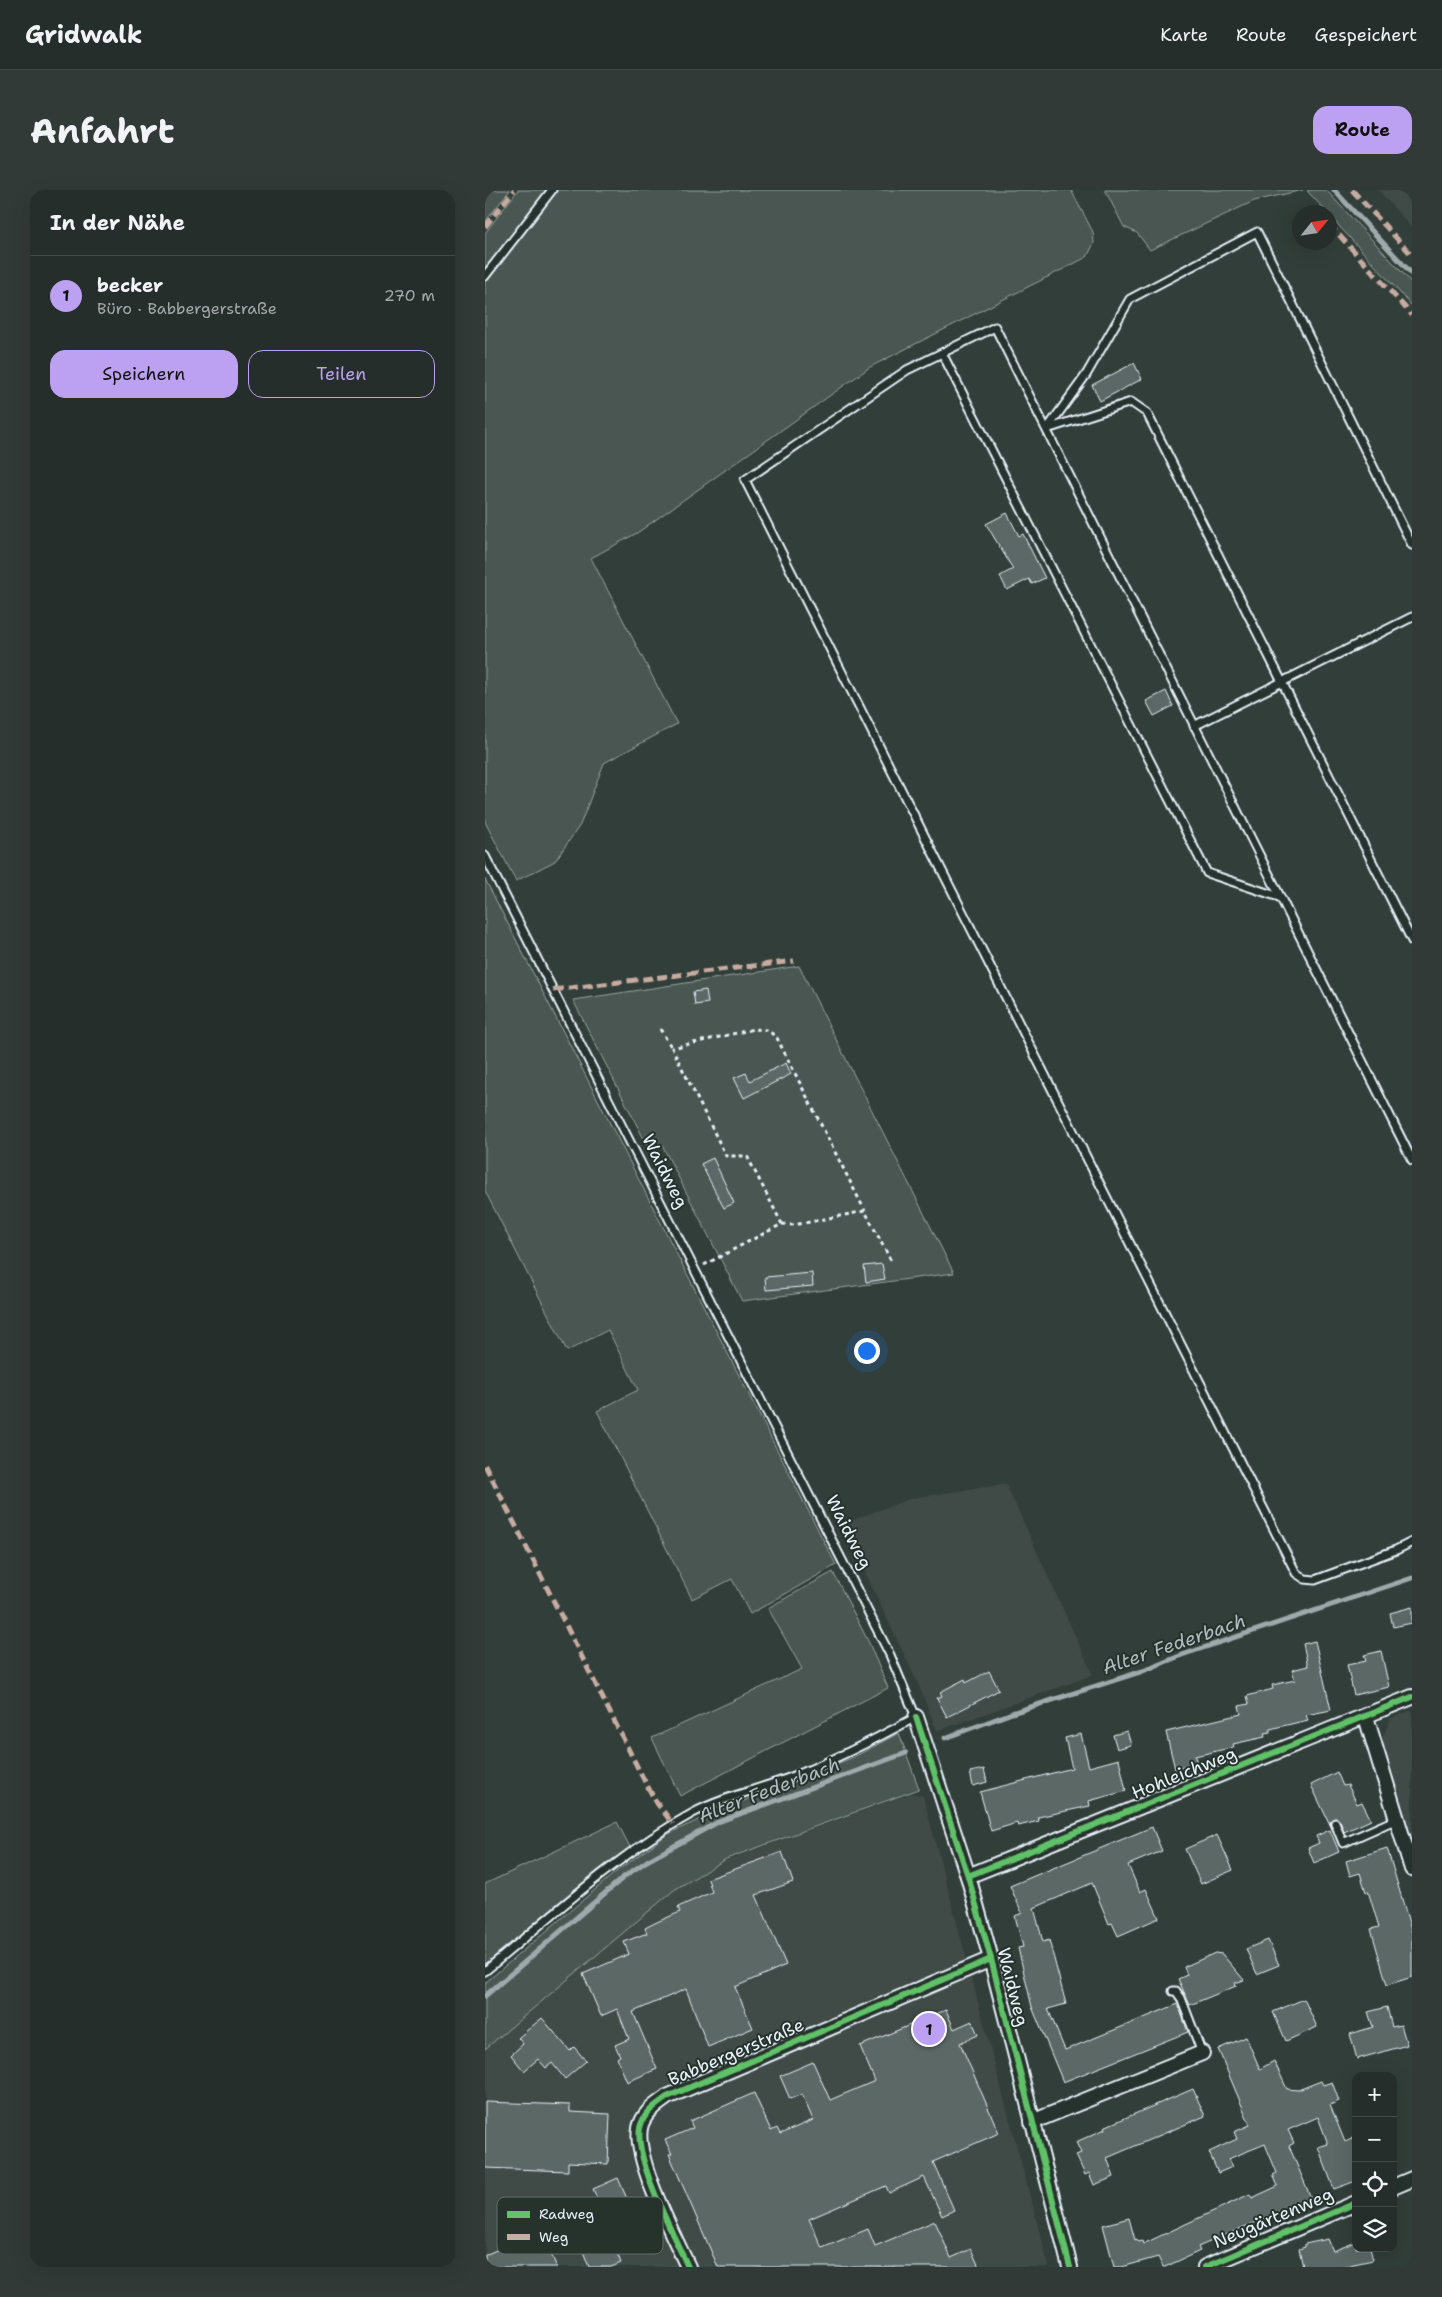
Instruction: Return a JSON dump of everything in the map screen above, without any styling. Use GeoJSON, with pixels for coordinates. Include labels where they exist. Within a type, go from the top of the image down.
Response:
{"type":"FeatureCollection","features":[{"type":"Feature","properties":{"kind":"street","name":"Hohleichweg"},"geometry":{"type":"LineString","coordinates":[[967,1876],[1412,1697]]}},
{"type":"Feature","properties":{"kind":"street"},"geometry":{"type":"LineString","coordinates":[[1366,1716],[1412,1869]]}},
{"type":"Feature","properties":{"kind":"street","name":"Waidweg"},"geometry":{"type":"LineString","coordinates":[[915,1717],[967,1876],[991,1959],[1070,2267]]}},
{"type":"Feature","properties":{"kind":"street","name":"Babbergerstraße"},"geometry":{"type":"LineString","coordinates":[[658,2197],[644,2164],[640,2145],[640,2127],[649,2110],[667,2097],[991,1959]]}},
{"type":"Feature","properties":{"kind":"street"},"geometry":{"type":"LineString","coordinates":[[1032,2122],[1202,2053]]}},
{"type":"Feature","properties":{"kind":"street"},"geometry":{"type":"LineString","coordinates":[[1397,2185],[1412,2179]]}},
{"type":"Feature","properties":{"kind":"street","name":"Neugärtenweg"},"geometry":{"type":"LineString","coordinates":[[1205,2267],[1352,2205]]}},
{"type":"Feature","properties":{"kind":"street","name":"Babbergerstraße"},"geometry":{"type":"LineString","coordinates":[[663,2208],[688,2267]]}},
{"type":"Feature","properties":{"kind":"lane"},"geometry":{"type":"LineString","coordinates":[[485,276],[551,190]]}},
{"type":"Feature","properties":{"kind":"lane"},"geometry":{"type":"LineString","coordinates":[[1047,429],[1087,375],[1130,299],[1257,232],[1412,546]]}},
{"type":"Feature","properties":{"kind":"lane"},"geometry":{"type":"LineString","coordinates":[[1412,1160],[995,327],[907,370],[745,480],[1296,1573],[1305,1579],[1315,1580],[1412,1542]]}},
{"type":"Feature","properties":{"kind":"lane"},"geometry":{"type":"LineString","coordinates":[[942,353],[1207,873],[1279,897]]}},
{"type":"Feature","properties":{"kind":"lane"},"geometry":{"type":"LineString","coordinates":[[1047,429],[1131,402],[1147,413],[1412,941]]}},
{"type":"Feature","properties":{"kind":"lane"},"geometry":{"type":"LineString","coordinates":[[1194,726],[1412,617]]}},
{"type":"Feature","properties":{"kind":"lane","name":"Waidweg"},"geometry":{"type":"LineString","coordinates":[[485,856],[890,1655],[915,1717]]}},
{"type":"Feature","properties":{"kind":"lane"},"geometry":{"type":"LineString","coordinates":[[485,1972],[614,1864],[673,1824],[695,1812],[789,1778],[852,1752],[915,1717]]}},
{"type":"Feature","properties":{"kind":"lane"},"geometry":{"type":"LineString","coordinates":[[1335,1823],[1343,1843],[1397,1819]]}},
{"type":"Feature","properties":{"kind":"lane"},"geometry":{"type":"LineString","coordinates":[[1173,1991],[1176,1991],[1181,1998],[1202,2053]]}},
{"type":"Feature","properties":{"kind":"path"},"geometry":{"type":"LineString","coordinates":[[660,1029],[672,1048],[726,1156],[747,1156],[782,1224]]}},
{"type":"Feature","properties":{"kind":"path"},"geometry":{"type":"LineString","coordinates":[[672,1048],[754,1029],[767,1030],[777,1038],[891,1261]]}},
{"type":"Feature","properties":{"kind":"path"},"geometry":{"type":"LineString","coordinates":[[694,1270],[782,1224],[794,1225],[865,1211]]}},
{"type":"Feature","properties":{"kind":"shaded area"},"geometry":{"type":"Polygon","coordinates":[[[485,190],[510,190],[485,222],[485,190]]]}},
{"type":"Feature","properties":{"kind":"shaded area"},"geometry":{"type":"Polygon","coordinates":[[[518,190],[547,190],[485,271],[485,233],[518,190]]]}},
{"type":"Feature","properties":{"kind":"shaded area"},"geometry":{"type":"Polygon","coordinates":[[[556,190],[1071,190],[1093,232],[1094,243],[1087,257],[870,367],[637,533],[591,558],[677,724],[604,763],[580,825],[555,861],[516,881],[485,822],[485,281],[556,190]]]}},
{"type":"Feature","properties":{"kind":"shaded area"},"geometry":{"type":"Polygon","coordinates":[[[1105,190],[1303,190],[1254,201],[1150,250],[1137,233],[1124,227],[1105,190]]]}},
{"type":"Feature","properties":{"kind":"shaded area"},"geometry":{"type":"Polygon","coordinates":[[[1326,190],[1412,283],[1412,306],[1337,224],[1337,205],[1320,205],[1307,191],[1326,190]]]}},
{"type":"Feature","properties":{"kind":"shaded area"},"geometry":{"type":"Polygon","coordinates":[[[1378,190],[1412,190],[1412,228],[1378,190]]]}},
{"type":"Feature","properties":{"kind":"shaded area"},"geometry":{"type":"Polygon","coordinates":[[[485,879],[836,1565],[750,1614],[732,1579],[692,1599],[597,1411],[638,1390],[608,1330],[567,1351],[485,1191],[485,879]]]}},
{"type":"Feature","properties":{"kind":"shaded area"},"geometry":{"type":"Polygon","coordinates":[[[799,966],[954,1273],[742,1301],[662,1145],[650,1151],[573,1000],[799,966]]]}},
{"type":"Feature","properties":{"kind":"shaded area"},"geometry":{"type":"Polygon","coordinates":[[[1006,1484],[1093,1675],[937,1731],[919,1686],[842,1524],[912,1498],[1006,1484]]]}},
{"type":"Feature","properties":{"kind":"shaded area"},"geometry":{"type":"Polygon","coordinates":[[[833,1572],[869,1643],[888,1688],[680,1796],[652,1738],[802,1669],[768,1608],[833,1572]]]}},
{"type":"Feature","properties":{"kind":"shaded area"},"geometry":{"type":"Polygon","coordinates":[[[1412,1710],[1412,1837],[1382,1739],[1391,1718],[1412,1710]]]}},
{"type":"Feature","properties":{"kind":"shaded area"},"geometry":{"type":"Polygon","coordinates":[[[899,1733],[919,1789],[726,1859],[674,1890],[485,2049],[485,1983],[617,1871],[668,1834],[718,1811],[854,1757],[899,1733]]]}},
{"type":"Feature","properties":{"kind":"shaded area"},"geometry":{"type":"Polygon","coordinates":[[[912,1793],[923,1796],[1049,2267],[485,2267],[485,2049],[674,1890],[727,1860],[912,1793]]]}},
{"type":"Feature","properties":{"kind":"shaded area"},"geometry":{"type":"Polygon","coordinates":[[[617,1822],[630,1847],[533,1924],[485,1967],[485,1884],[617,1822]]]}},
{"type":"Feature","properties":{"kind":"building"},"geometry":{"type":"Polygon","coordinates":[[[1134,363],[1142,379],[1100,401],[1092,385],[1134,363]]]}},
{"type":"Feature","properties":{"kind":"building"},"geometry":{"type":"Polygon","coordinates":[[[1007,513],[1019,536],[1023,534],[1045,578],[1032,584],[1029,579],[1007,590],[1000,576],[1013,569],[986,524],[1007,513]]]}},
{"type":"Feature","properties":{"kind":"building"},"geometry":{"type":"Polygon","coordinates":[[[1166,691],[1173,706],[1154,716],[1146,701],[1166,691]]]}},
{"type":"Feature","properties":{"kind":"building"},"geometry":{"type":"Polygon","coordinates":[[[706,990],[708,1003],[695,1005],[693,992],[706,990]]]}},
{"type":"Feature","properties":{"kind":"building"},"geometry":{"type":"Polygon","coordinates":[[[786,1063],[791,1074],[744,1098],[734,1078],[746,1073],[750,1081],[786,1063]]]}},
{"type":"Feature","properties":{"kind":"building"},"geometry":{"type":"Polygon","coordinates":[[[713,1158],[734,1203],[724,1208],[701,1164],[713,1158]]]}},
{"type":"Feature","properties":{"kind":"building"},"geometry":{"type":"Polygon","coordinates":[[[882,1264],[885,1279],[866,1282],[864,1266],[882,1264]]]}},
{"type":"Feature","properties":{"kind":"building"},"geometry":{"type":"Polygon","coordinates":[[[812,1273],[813,1286],[766,1290],[765,1277],[812,1273]]]}},
{"type":"Feature","properties":{"kind":"building"},"geometry":{"type":"Polygon","coordinates":[[[1412,1607],[1412,1623],[1393,1627],[1390,1613],[1412,1607]]]}},
{"type":"Feature","properties":{"kind":"building"},"geometry":{"type":"Polygon","coordinates":[[[1315,1641],[1331,1710],[1306,1715],[1308,1720],[1270,1729],[1270,1732],[1264,1733],[1265,1737],[1233,1744],[1234,1747],[1195,1756],[1197,1764],[1175,1769],[1166,1732],[1241,1714],[1239,1706],[1249,1704],[1247,1696],[1273,1689],[1272,1685],[1295,1680],[1292,1670],[1308,1666],[1303,1644],[1315,1641]]]}},
{"type":"Feature","properties":{"kind":"building"},"geometry":{"type":"Polygon","coordinates":[[[1381,1651],[1389,1687],[1354,1695],[1347,1665],[1366,1661],[1364,1655],[1381,1651]]]}},
{"type":"Feature","properties":{"kind":"building"},"geometry":{"type":"Polygon","coordinates":[[[989,1671],[999,1690],[947,1717],[937,1698],[942,1696],[940,1692],[965,1679],[966,1683],[989,1671]]]}},
{"type":"Feature","properties":{"kind":"building"},"geometry":{"type":"Polygon","coordinates":[[[1127,1731],[1131,1745],[1117,1749],[1113,1735],[1127,1731]]]}},
{"type":"Feature","properties":{"kind":"building"},"geometry":{"type":"Polygon","coordinates":[[[1081,1734],[1089,1767],[1119,1759],[1126,1791],[1089,1801],[1090,1806],[1038,1817],[1039,1821],[1018,1826],[1017,1823],[991,1831],[980,1792],[1072,1768],[1065,1738],[1081,1734]]]}},
{"type":"Feature","properties":{"kind":"building"},"geometry":{"type":"Polygon","coordinates":[[[984,1769],[987,1782],[973,1786],[970,1772],[984,1769]]]}},
{"type":"Feature","properties":{"kind":"building"},"geometry":{"type":"Polygon","coordinates":[[[1337,1772],[1343,1786],[1348,1785],[1357,1804],[1362,1802],[1371,1820],[1344,1832],[1340,1821],[1335,1818],[1330,1822],[1333,1831],[1311,1785],[1337,1772]]]}},
{"type":"Feature","properties":{"kind":"building"},"geometry":{"type":"Polygon","coordinates":[[[1152,1827],[1162,1851],[1128,1865],[1140,1892],[1146,1889],[1159,1918],[1118,1936],[1112,1923],[1109,1924],[1092,1883],[1034,1908],[1043,1942],[1049,1940],[1066,2004],[1048,2009],[1065,2050],[1178,2004],[1188,2032],[1063,2082],[1032,2007],[1018,1948],[1023,1947],[1015,1916],[1022,1913],[1010,1886],[1152,1827]]]}},
{"type":"Feature","properties":{"kind":"building"},"geometry":{"type":"Polygon","coordinates":[[[1330,1830],[1339,1852],[1314,1863],[1308,1848],[1319,1843],[1316,1836],[1330,1830]]]}},
{"type":"Feature","properties":{"kind":"building"},"geometry":{"type":"Polygon","coordinates":[[[1217,1835],[1233,1870],[1201,1884],[1185,1849],[1217,1835]]]}},
{"type":"Feature","properties":{"kind":"building"},"geometry":{"type":"Polygon","coordinates":[[[1387,1848],[1412,1933],[1412,1977],[1387,1985],[1371,1929],[1379,1927],[1368,1891],[1366,1892],[1360,1873],[1350,1876],[1346,1861],[1387,1848]]]}},
{"type":"Feature","properties":{"kind":"building"},"geometry":{"type":"Polygon","coordinates":[[[782,1852],[793,1882],[756,1895],[786,1965],[735,1987],[753,2028],[708,2047],[686,1989],[633,2012],[657,2069],[627,2082],[617,2058],[620,2056],[615,2045],[629,2039],[617,2009],[601,2016],[583,1974],[629,1954],[624,1942],[647,1933],[645,1928],[680,1912],[678,1907],[712,1892],[708,1879],[782,1852]]]}},
{"type":"Feature","properties":{"kind":"building"},"geometry":{"type":"Polygon","coordinates":[[[1268,1940],[1279,1965],[1257,1974],[1246,1949],[1268,1940]]]}},
{"type":"Feature","properties":{"kind":"building"},"geometry":{"type":"Polygon","coordinates":[[[1215,1953],[1222,1954],[1244,1980],[1235,1983],[1236,1986],[1190,2005],[1178,1979],[1187,1975],[1184,1967],[1215,1953]]]}},
{"type":"Feature","properties":{"kind":"building"},"geometry":{"type":"Polygon","coordinates":[[[1304,1999],[1317,2027],[1286,2041],[1273,2012],[1304,1999]]]}},
{"type":"Feature","properties":{"kind":"building"},"geometry":{"type":"Polygon","coordinates":[[[1387,2007],[1392,2027],[1401,2025],[1407,2045],[1357,2059],[1350,2034],[1373,2027],[1368,2012],[1387,2007]]]}},
{"type":"Feature","properties":{"kind":"building"},"geometry":{"type":"Polygon","coordinates":[[[946,2010],[954,2029],[972,2021],[978,2035],[960,2043],[999,2133],[933,2162],[954,2210],[942,2216],[924,2177],[889,2193],[886,2186],[809,2219],[822,2248],[868,2229],[875,2246],[935,2221],[951,2258],[971,2249],[979,2267],[718,2267],[669,2154],[672,2154],[665,2140],[693,2128],[690,2121],[754,2093],[771,2131],[777,2128],[780,2134],[813,2120],[802,2094],[790,2099],[780,2076],[813,2062],[830,2100],[875,2081],[860,2046],[915,2023],[916,2019],[923,2016],[926,2018],[946,2010]]]}},
{"type":"Feature","properties":{"kind":"building"},"geometry":{"type":"Polygon","coordinates":[[[542,2018],[570,2051],[574,2047],[586,2061],[565,2079],[552,2063],[546,2068],[538,2059],[524,2071],[511,2055],[523,2044],[518,2038],[542,2018]]]}},
{"type":"Feature","properties":{"kind":"building"},"geometry":{"type":"Polygon","coordinates":[[[1246,2037],[1260,2069],[1274,2061],[1287,2089],[1298,2090],[1321,2081],[1323,2085],[1332,2082],[1339,2101],[1330,2105],[1345,2142],[1352,2139],[1352,2182],[1334,2189],[1318,2147],[1328,2144],[1318,2117],[1288,2130],[1294,2143],[1289,2146],[1311,2198],[1198,2247],[1200,2251],[1165,2267],[1163,2267],[1158,2257],[1122,2267],[1114,2267],[1103,2225],[1129,2218],[1135,2240],[1137,2239],[1138,2242],[1142,2241],[1143,2244],[1250,2194],[1252,2198],[1278,2186],[1273,2175],[1277,2173],[1265,2144],[1228,2159],[1232,2167],[1218,2173],[1209,2152],[1237,2139],[1234,2132],[1250,2125],[1218,2049],[1246,2037]]]}},
{"type":"Feature","properties":{"kind":"building"},"geometry":{"type":"Polygon","coordinates":[[[1193,2089],[1205,2116],[1107,2158],[1114,2177],[1094,2185],[1089,2173],[1085,2175],[1076,2155],[1081,2153],[1076,2142],[1105,2129],[1104,2127],[1193,2089]]]}},
{"type":"Feature","properties":{"kind":"building"},"geometry":{"type":"Polygon","coordinates":[[[485,2102],[570,2105],[570,2112],[610,2114],[608,2164],[568,2162],[568,2171],[485,2168],[485,2102]]]}},
{"type":"Feature","properties":{"kind":"building"},"geometry":{"type":"Polygon","coordinates":[[[618,2178],[626,2197],[596,2197],[593,2189],[618,2178]]]}},
{"type":"Feature","properties":{"kind":"building"},"geometry":{"type":"Polygon","coordinates":[[[1328,2239],[1333,2251],[1352,2244],[1352,2252],[1371,2252],[1373,2260],[1340,2267],[1303,2267],[1299,2249],[1305,2247],[1305,2244],[1328,2239]]]}},
{"type":"Feature","properties":{"kind":"building"},"geometry":{"type":"Polygon","coordinates":[[[497,2250],[497,2254],[551,2254],[557,2267],[485,2267],[485,2255],[497,2250]]]}},
{"type":"Feature","properties":{"kind":"building"},"geometry":{"type":"Polygon","coordinates":[[[584,2254],[617,2254],[621,2263],[611,2267],[589,2267],[584,2254]]]}},
{"type":"Feature","properties":{"kind":"waterway","name":"Alter Federbach"},"geometry":{"type":"LineString","coordinates":[[1334,190],[1412,274]]}},
{"type":"Feature","properties":{"kind":"waterway","name":"Alter Federbach"},"geometry":{"type":"LineString","coordinates":[[945,1738],[1012,1713],[1143,1671],[1182,1655],[1412,1578]]}},
{"type":"Feature","properties":{"kind":"waterway","name":"Alter Federbach"},"geometry":{"type":"LineString","coordinates":[[485,1996],[625,1876],[647,1861],[718,1822],[906,1753]]}},
{"type":"Feature","properties":{"kind":"marked path"},"geometry":{"type":"LineString","coordinates":[[485,227],[514,190]]}},
{"type":"Feature","properties":{"kind":"marked path"},"geometry":{"type":"LineString","coordinates":[[1352,190],[1412,255]]}},
{"type":"Feature","properties":{"kind":"marked path"},"geometry":{"type":"LineString","coordinates":[[1337,233],[1412,315]]}},
{"type":"Feature","properties":{"kind":"marked path"},"geometry":{"type":"LineString","coordinates":[[553,990],[794,961]]}},
{"type":"Feature","properties":{"kind":"marked path"},"geometry":{"type":"LineString","coordinates":[[485,1465],[642,1776],[656,1802],[673,1824]]}},
{"type":"Feature","properties":{"kind":"cycle path"},"geometry":{"type":"LineString","coordinates":[[968,1876],[1412,1697]]}},
{"type":"Feature","properties":{"kind":"cycle path"},"geometry":{"type":"LineString","coordinates":[[916,1717],[968,1876],[1070,2267]]}},
{"type":"Feature","properties":{"kind":"cycle path"},"geometry":{"type":"LineString","coordinates":[[657,2197],[643,2159],[640,2128],[644,2118],[667,2097],[991,1959]]}},
{"type":"Feature","properties":{"kind":"cycle path"},"geometry":{"type":"LineString","coordinates":[[1205,2267],[1352,2205]]}},
{"type":"Feature","properties":{"kind":"cycle path"},"geometry":{"type":"LineString","coordinates":[[663,2213],[688,2267]]}},
{"type":"Feature","properties":{"kind":"place","name":"becker"},"geometry":{"type":"Point","coordinates":[929,2029]}}]}
